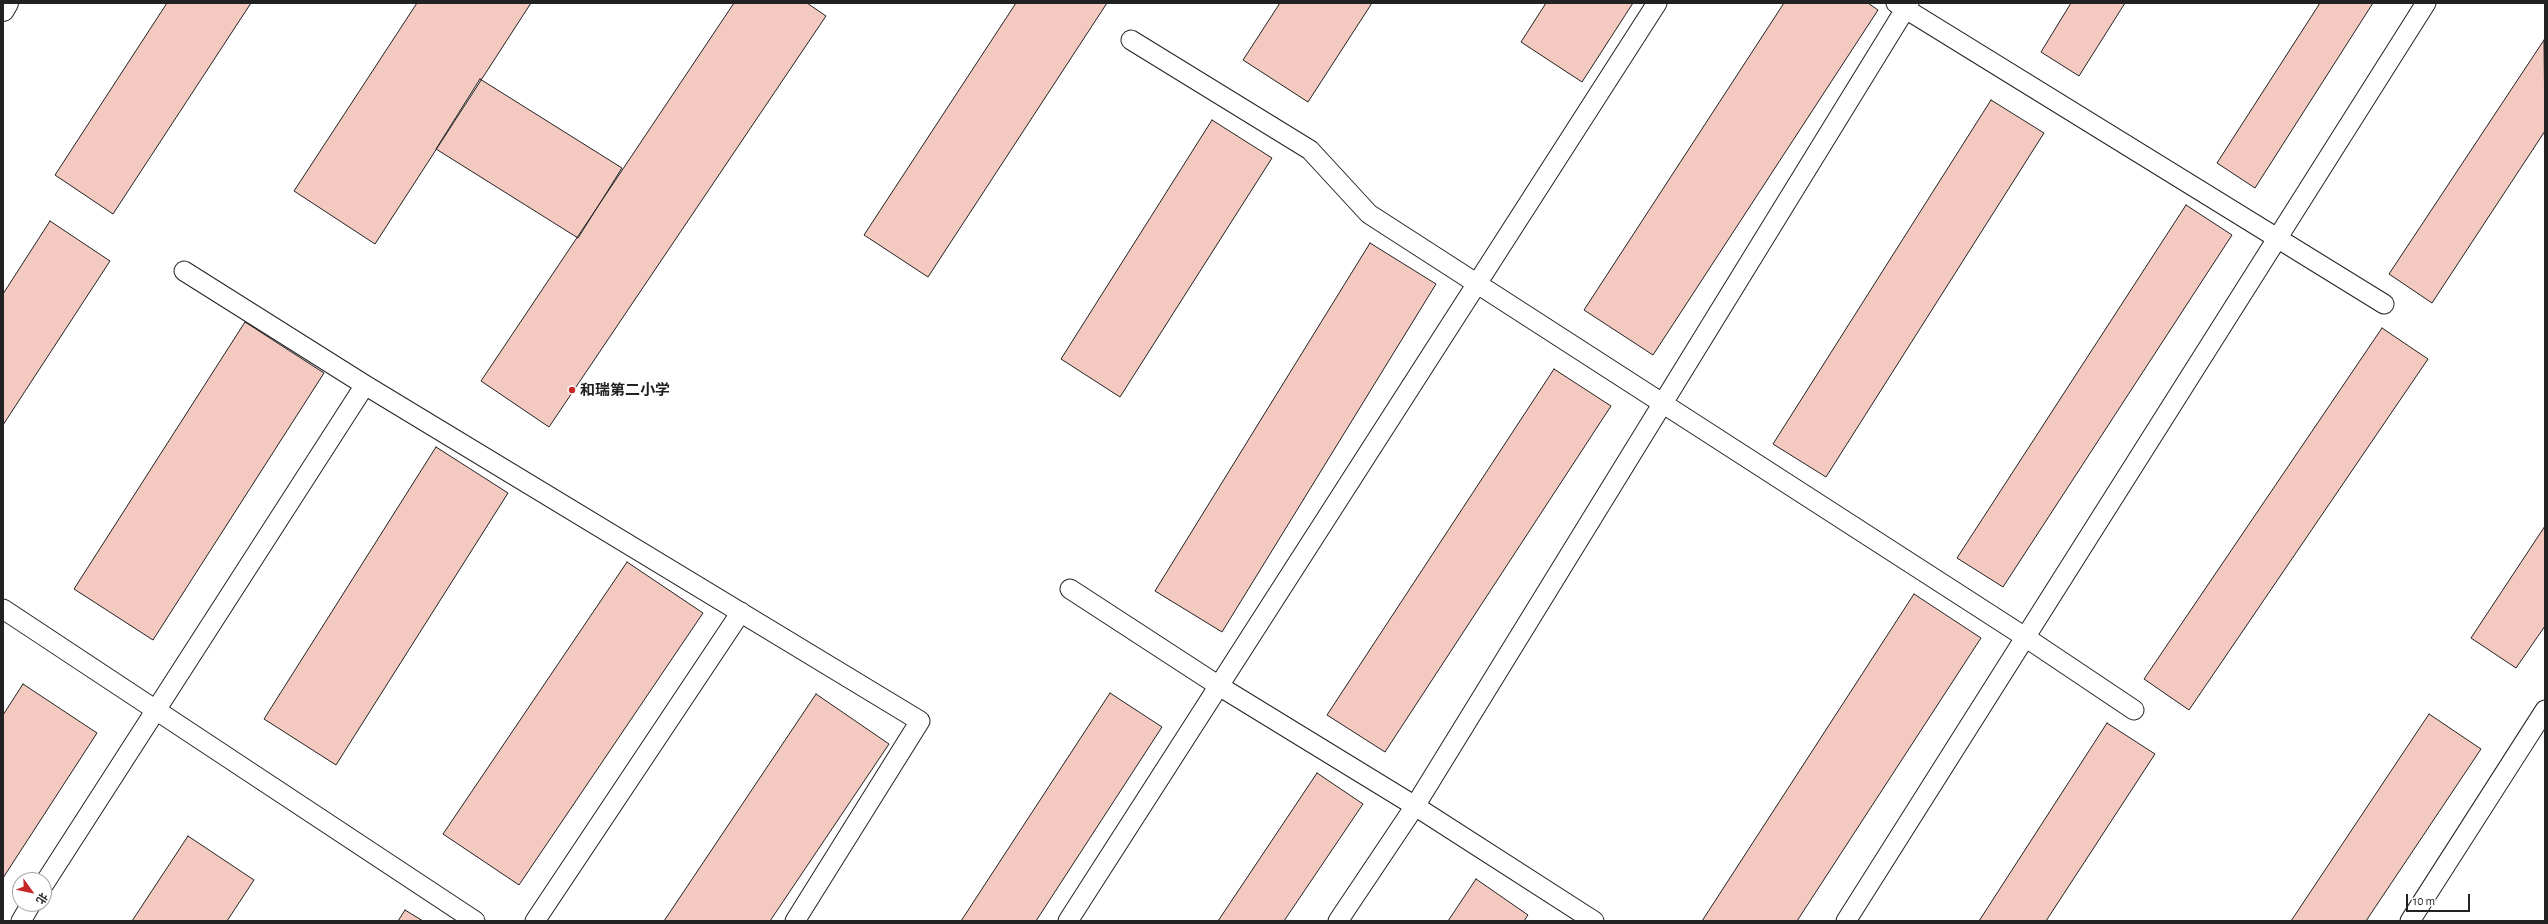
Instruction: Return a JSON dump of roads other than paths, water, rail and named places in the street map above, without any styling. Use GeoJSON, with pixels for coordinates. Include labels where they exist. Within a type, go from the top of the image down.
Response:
{"type":"FeatureCollection","features":[{"type":"Feature","properties":{"kind":"street"},"geometry":{"type":"LineString","coordinates":[[3,10],[7,3]]}},
{"type":"Feature","properties":{"kind":"lane"},"geometry":{"type":"LineString","coordinates":[[1068,921],[1657,3]]}},
{"type":"Feature","properties":{"kind":"lane"},"geometry":{"type":"LineString","coordinates":[[1846,921],[2426,3]]}},
{"type":"Feature","properties":{"kind":"lane"},"geometry":{"type":"LineString","coordinates":[[1338,921],[1415,806],[1903,5],[2276,239],[2384,304]]}},
{"type":"Feature","properties":{"kind":"lane"},"geometry":{"type":"LineString","coordinates":[[1131,40],[1310,150],[1369,214],[2025,637],[2134,710]]}},
{"type":"Feature","properties":{"kind":"lane"},"geometry":{"type":"LineString","coordinates":[[184,271],[365,385],[920,721],[795,921]]}},
{"type":"Feature","properties":{"kind":"lane"},"geometry":{"type":"LineString","coordinates":[[52,872],[155,709],[365,385]]}},
{"type":"Feature","properties":{"kind":"lane"},"geometry":{"type":"LineString","coordinates":[[1070,589],[1219,686],[1415,806],[1588,919]]}},
{"type":"Feature","properties":{"kind":"lane"},"geometry":{"type":"LineString","coordinates":[[3,608],[476,921]]}},
{"type":"Feature","properties":{"kind":"lane"},"geometry":{"type":"LineString","coordinates":[[535,921],[741,612]]}},
{"type":"Feature","properties":{"kind":"lane"},"geometry":{"type":"LineString","coordinates":[[2410,921],[2545,710]]}},
{"type":"Feature","properties":{"kind":"lane"},"geometry":{"type":"LineString","coordinates":[[20,921],[26,912]]}},
{"type":"Feature","properties":{"kind":"place","name":"和瑞第二小学"},"geometry":{"type":"Point","coordinates":[572,390]}}]}
